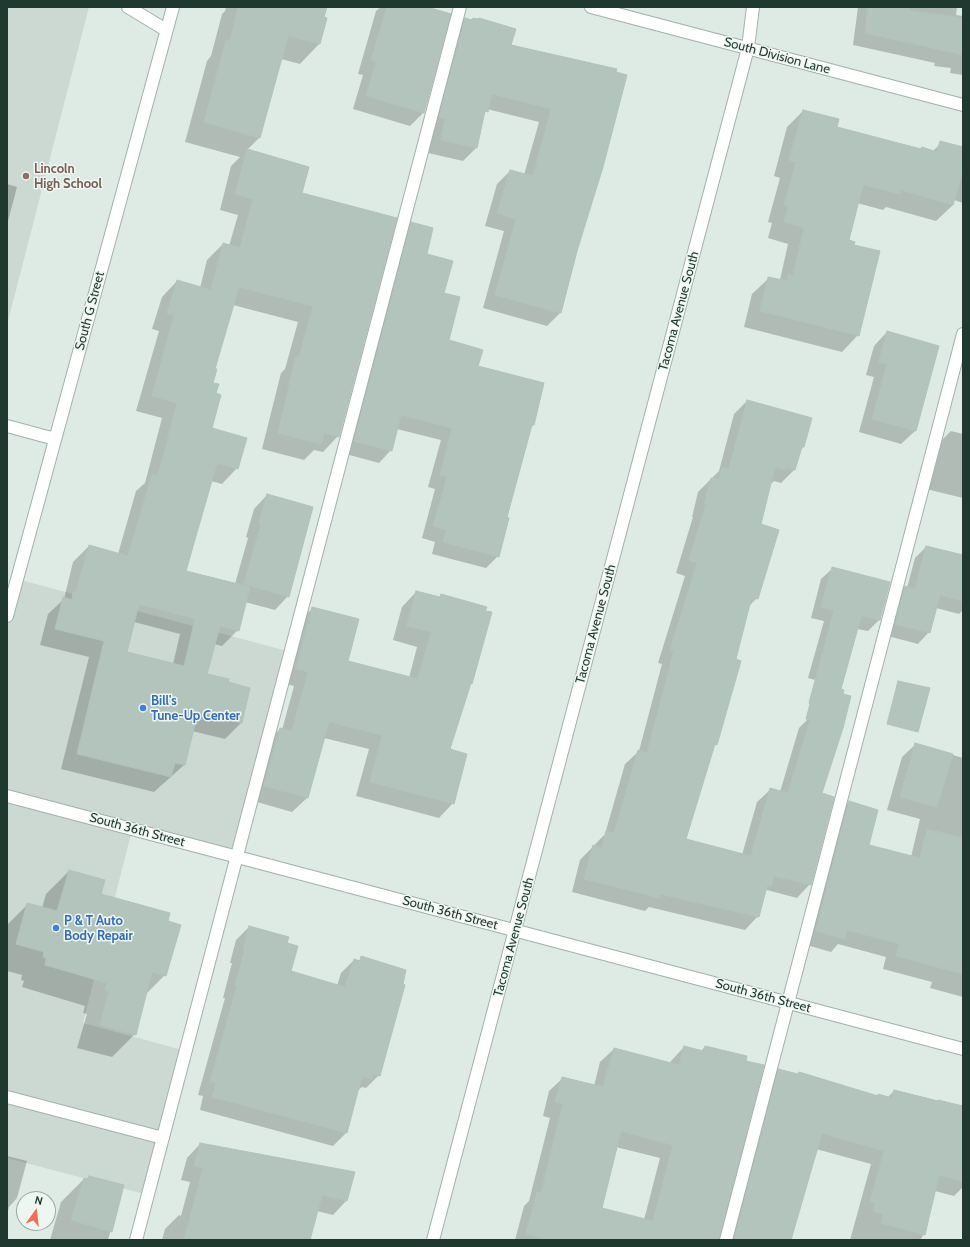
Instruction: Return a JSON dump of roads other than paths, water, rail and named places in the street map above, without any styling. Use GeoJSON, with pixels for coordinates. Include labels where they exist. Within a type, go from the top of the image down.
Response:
{"type":"FeatureCollection","features":[{"type":"Feature","properties":{"kind":"street"},"geometry":{"type":"LineString","coordinates":[[128,7],[166,30]]}},
{"type":"Feature","properties":{"kind":"street","name":"South G Street"},"geometry":{"type":"LineString","coordinates":[[7,616],[172,7]]}},
{"type":"Feature","properties":{"kind":"street"},"geometry":{"type":"LineString","coordinates":[[136,1240],[460,7]]}},
{"type":"Feature","properties":{"kind":"street","name":"South Division Lane"},"geometry":{"type":"LineString","coordinates":[[591,7],[963,105]]}},
{"type":"Feature","properties":{"kind":"street","name":"Tacoma Avenue South"},"geometry":{"type":"LineString","coordinates":[[433,1240],[748,48],[753,7]]}},
{"type":"Feature","properties":{"kind":"street"},"geometry":{"type":"LineString","coordinates":[[726,1240],[963,334]]}},
{"type":"Feature","properties":{"kind":"street"},"geometry":{"type":"LineString","coordinates":[[7,426],[55,439]]}},
{"type":"Feature","properties":{"kind":"street","name":"South 36th Street"},"geometry":{"type":"LineString","coordinates":[[7,796],[963,1049]]}},
{"type":"Feature","properties":{"kind":"street"},"geometry":{"type":"LineString","coordinates":[[7,1097],[163,1138]]}},
{"type":"Feature","properties":{"kind":"place","name":"Lincoln High School"},"geometry":{"type":"Point","coordinates":[26,176]}},
{"type":"Feature","properties":{"kind":"place","name":"Bill's Tune-Up Center"},"geometry":{"type":"Point","coordinates":[143,708]}},
{"type":"Feature","properties":{"kind":"place","name":"P & T Auto Body Repair"},"geometry":{"type":"Point","coordinates":[56,928]}}]}
